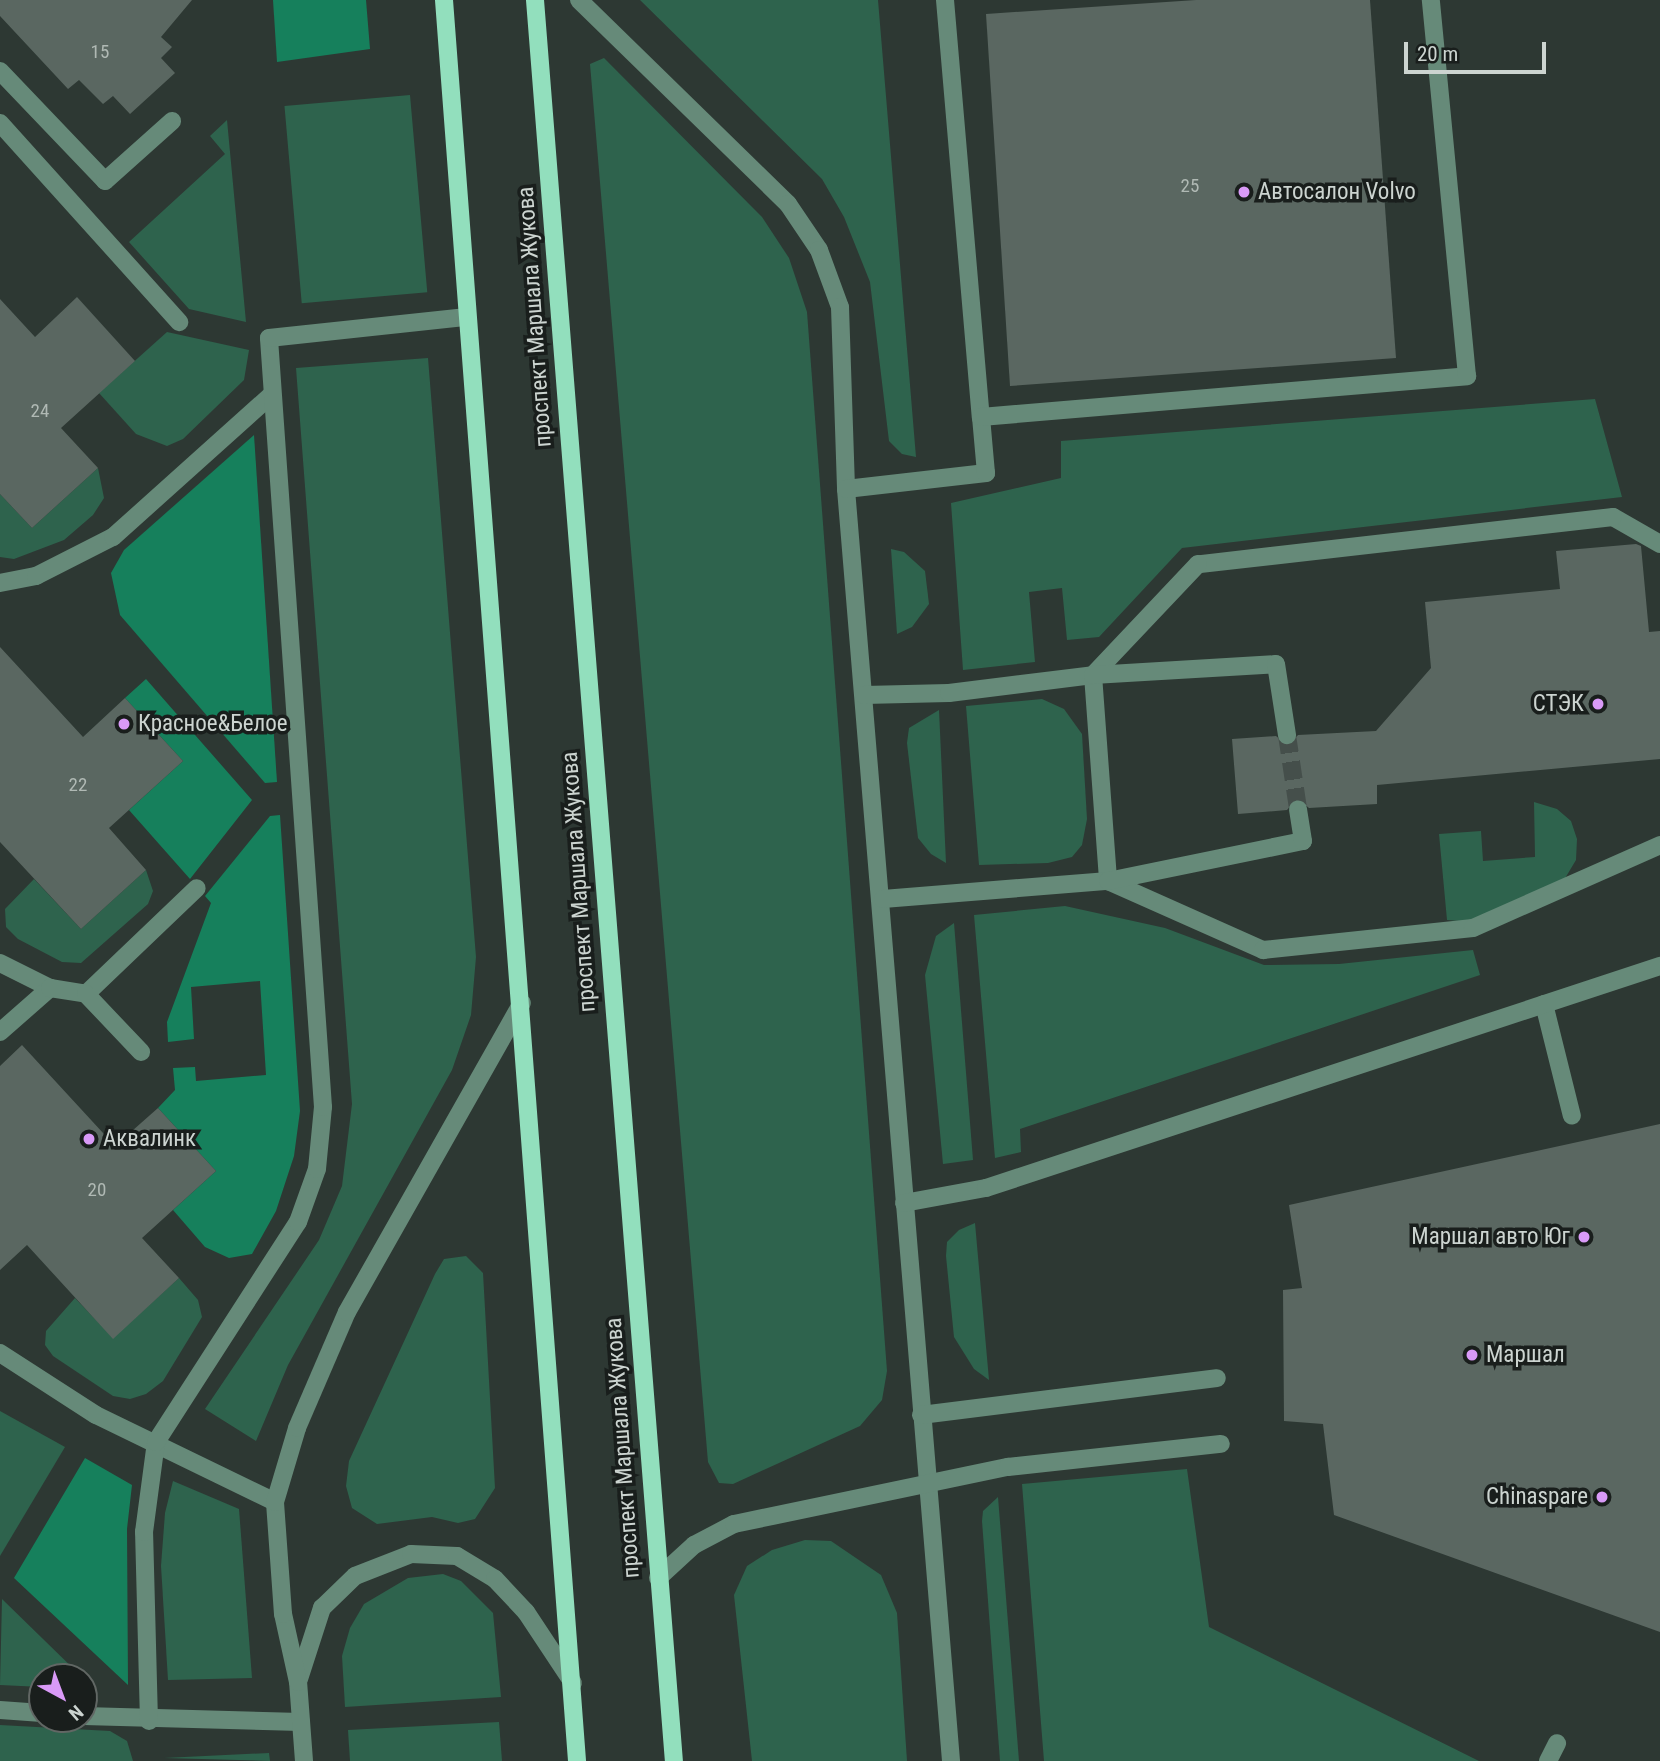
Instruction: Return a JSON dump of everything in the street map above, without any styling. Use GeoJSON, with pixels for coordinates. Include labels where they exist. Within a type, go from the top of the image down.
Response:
{"type":"FeatureCollection","features":[{"type":"Feature","properties":{"kind":"main road"},"geometry":{"type":"LineString","coordinates":[[444,0],[522,1003],[577,1761]]}},
{"type":"Feature","properties":{"kind":"main road","name":"проспект Маршала Жукова"},"geometry":{"type":"LineString","coordinates":[[535,0],[674,1761]]}},
{"type":"Feature","properties":{"kind":"street"},"geometry":{"type":"LineString","coordinates":[[579,0],[788,204],[819,250],[840,307],[846,489],[883,899],[904,1203],[951,1761]]}},
{"type":"Feature","properties":{"kind":"street"},"geometry":{"type":"LineString","coordinates":[[846,489],[986,473],[945,0]]}},
{"type":"Feature","properties":{"kind":"street"},"geometry":{"type":"LineString","coordinates":[[981,417],[1466,376],[1431,0]]}},
{"type":"Feature","properties":{"kind":"street"},"geometry":{"type":"LineString","coordinates":[[0,71],[105,181],[172,121]]}},
{"type":"Feature","properties":{"kind":"street"},"geometry":{"type":"LineString","coordinates":[[0,123],[179,322]]}},
{"type":"Feature","properties":{"kind":"street"},"geometry":{"type":"LineString","coordinates":[[149,1721],[144,1532],[156,1442],[271,1268],[298,1222],[317,1169],[323,1107],[269,338],[467,317]]}},
{"type":"Feature","properties":{"kind":"street"},"geometry":{"type":"LineString","coordinates":[[0,583],[36,576],[113,537],[271,396]]}},
{"type":"Feature","properties":{"kind":"street"},"geometry":{"type":"LineString","coordinates":[[1108,881],[1093,675],[1198,564],[1613,517],[1660,544]]}},
{"type":"Feature","properties":{"kind":"street"},"geometry":{"type":"LineString","coordinates":[[864,695],[949,693],[1093,675],[1276,664],[1287,735]]}},
{"type":"Feature","properties":{"kind":"street"},"geometry":{"type":"LineString","coordinates":[[883,899],[1108,881],[1303,841],[1298,809]]}},
{"type":"Feature","properties":{"kind":"street"},"geometry":{"type":"LineString","coordinates":[[1108,881],[1263,950],[1473,928],[1660,845]]}},
{"type":"Feature","properties":{"kind":"street"},"geometry":{"type":"LineString","coordinates":[[86,994],[197,888]]}},
{"type":"Feature","properties":{"kind":"street"},"geometry":{"type":"LineString","coordinates":[[0,963],[50,988],[86,994],[142,1052]]}},
{"type":"Feature","properties":{"kind":"street"},"geometry":{"type":"LineString","coordinates":[[904,1203],[986,1188],[1660,966]]}},
{"type":"Feature","properties":{"kind":"street"},"geometry":{"type":"LineString","coordinates":[[0,1031],[50,988]]}},
{"type":"Feature","properties":{"kind":"street"},"geometry":{"type":"LineString","coordinates":[[304,1761],[298,1682],[283,1614],[275,1502],[297,1428],[346,1312],[522,1003]]}},
{"type":"Feature","properties":{"kind":"street"},"geometry":{"type":"LineString","coordinates":[[1544,1004],[1572,1116]]}},
{"type":"Feature","properties":{"kind":"street"},"geometry":{"type":"LineString","coordinates":[[0,1353],[96,1415],[275,1502]]}},
{"type":"Feature","properties":{"kind":"street"},"geometry":{"type":"LineString","coordinates":[[921,1415],[1217,1378]]}},
{"type":"Feature","properties":{"kind":"street"},"geometry":{"type":"LineString","coordinates":[[658,1578],[694,1545],[734,1524],[928,1481],[1221,1444]]}},
{"type":"Feature","properties":{"kind":"street"},"geometry":{"type":"LineString","coordinates":[[298,1682],[323,1608],[355,1576],[411,1554],[457,1556],[495,1579],[526,1612],[573,1683]]}},
{"type":"Feature","properties":{"kind":"street"},"geometry":{"type":"LineString","coordinates":[[0,1710],[28,1712]]}},
{"type":"Feature","properties":{"kind":"street"},"geometry":{"type":"LineString","coordinates":[[98,1717],[149,1721],[301,1722]]}},
{"type":"Feature","properties":{"kind":"street"},"geometry":{"type":"LineString","coordinates":[[1548,1761],[1557,1743]]}},
{"type":"Feature","properties":{"kind":"green space"},"geometry":{"type":"Polygon","coordinates":[[[273,0],[366,0],[370,49],[277,62],[273,0]]]}},
{"type":"Feature","properties":{"kind":"green space"},"geometry":{"type":"Polygon","coordinates":[[[640,0],[878,0],[916,457],[902,454],[889,441],[870,282],[844,217],[822,179],[640,0]]]}},
{"type":"Feature","properties":{"kind":"green space"},"geometry":{"type":"Polygon","coordinates":[[[604,58],[762,217],[789,258],[807,312],[887,1371],[882,1400],[860,1426],[733,1484],[719,1483],[708,1462],[590,64],[604,58]]]}},
{"type":"Feature","properties":{"kind":"green space"},"geometry":{"type":"Polygon","coordinates":[[[410,95],[427,292],[302,303],[284,106],[410,95]]]}},
{"type":"Feature","properties":{"kind":"green space"},"geometry":{"type":"Polygon","coordinates":[[[227,120],[246,322],[189,309],[129,242],[225,154],[210,136],[227,120]]]}},
{"type":"Feature","properties":{"kind":"green space"},"geometry":{"type":"Polygon","coordinates":[[[167,332],[249,350],[244,380],[183,439],[167,446],[136,434],[99,393],[167,332]]]}},
{"type":"Feature","properties":{"kind":"green space"},"geometry":{"type":"Polygon","coordinates":[[[428,358],[476,957],[471,1015],[452,1070],[288,1365],[256,1441],[205,1409],[319,1240],[342,1186],[352,1104],[296,368],[428,358]]]}},
{"type":"Feature","properties":{"kind":"green space"},"geometry":{"type":"Polygon","coordinates":[[[1595,399],[1622,497],[1182,548],[1099,637],[1067,640],[1062,588],[1029,592],[1035,662],[963,670],[951,503],[1061,478],[1061,441],[1595,399]]]}},
{"type":"Feature","properties":{"kind":"green space"},"geometry":{"type":"Polygon","coordinates":[[[254,435],[277,782],[265,783],[120,615],[111,573],[124,550],[254,435]]]}},
{"type":"Feature","properties":{"kind":"green space"},"geometry":{"type":"Polygon","coordinates":[[[98,468],[104,498],[93,515],[64,540],[14,559],[0,557],[0,494],[32,528],[98,468]]]}},
{"type":"Feature","properties":{"kind":"green space"},"geometry":{"type":"Polygon","coordinates":[[[891,549],[904,552],[925,571],[929,604],[912,627],[897,634],[891,549]]]}},
{"type":"Feature","properties":{"kind":"green space"},"geometry":{"type":"Polygon","coordinates":[[[146,679],[252,800],[190,879],[129,810],[183,761],[125,698],[146,679]]]}},
{"type":"Feature","properties":{"kind":"green space"},"geometry":{"type":"Polygon","coordinates":[[[1042,699],[1064,709],[1082,734],[1087,819],[1082,845],[1072,857],[1048,863],[979,865],[966,706],[1042,699]]]}},
{"type":"Feature","properties":{"kind":"green space"},"geometry":{"type":"Polygon","coordinates":[[[939,710],[946,863],[931,854],[918,838],[907,743],[909,728],[939,710]]]}},
{"type":"Feature","properties":{"kind":"green space"},"geometry":{"type":"Polygon","coordinates":[[[1534,802],[1557,809],[1571,821],[1577,839],[1576,860],[1564,880],[1473,922],[1447,920],[1439,834],[1481,831],[1483,861],[1535,857],[1534,802]]]}},
{"type":"Feature","properties":{"kind":"green space"},"geometry":{"type":"Polygon","coordinates":[[[280,815],[300,1111],[294,1156],[276,1211],[252,1254],[229,1258],[205,1247],[173,1210],[216,1171],[158,1108],[175,1090],[173,1068],[195,1067],[196,1081],[266,1075],[260,981],[191,987],[194,1039],[168,1042],[167,1022],[211,903],[205,896],[270,816],[280,815]]]}},
{"type":"Feature","properties":{"kind":"green space"},"geometry":{"type":"Polygon","coordinates":[[[146,870],[153,891],[148,904],[81,963],[62,962],[18,939],[6,927],[5,909],[34,879],[81,929],[146,870]]]}},
{"type":"Feature","properties":{"kind":"green space"},"geometry":{"type":"Polygon","coordinates":[[[1065,906],[1165,928],[1264,965],[1339,964],[1473,950],[1480,975],[1020,1129],[1021,1152],[995,1158],[974,915],[1065,906]]]}},
{"type":"Feature","properties":{"kind":"green space"},"geometry":{"type":"Polygon","coordinates":[[[954,923],[973,1160],[943,1164],[925,975],[936,936],[954,923]]]}},
{"type":"Feature","properties":{"kind":"green space"},"geometry":{"type":"Polygon","coordinates":[[[975,1223],[989,1380],[974,1369],[954,1337],[946,1256],[947,1242],[959,1230],[975,1223]]]}},
{"type":"Feature","properties":{"kind":"green space"},"geometry":{"type":"Polygon","coordinates":[[[466,1256],[483,1273],[495,1488],[475,1519],[458,1523],[432,1517],[377,1524],[352,1508],[346,1486],[349,1461],[435,1274],[444,1259],[466,1256]]]}},
{"type":"Feature","properties":{"kind":"green space"},"geometry":{"type":"Polygon","coordinates":[[[179,1278],[198,1300],[202,1317],[163,1381],[146,1394],[130,1399],[113,1396],[53,1356],[45,1345],[46,1331],[75,1298],[113,1338],[179,1278]]]}},
{"type":"Feature","properties":{"kind":"green space"},"geometry":{"type":"Polygon","coordinates":[[[0,1411],[65,1447],[0,1556],[0,1411]]]}},
{"type":"Feature","properties":{"kind":"green space"},"geometry":{"type":"Polygon","coordinates":[[[85,1458],[132,1485],[127,1529],[128,1685],[14,1578],[85,1458]]]}},
{"type":"Feature","properties":{"kind":"green space"},"geometry":{"type":"Polygon","coordinates":[[[1187,1469],[1209,1627],[1479,1761],[1044,1761],[1022,1484],[1187,1469]]]}},
{"type":"Feature","properties":{"kind":"green space"},"geometry":{"type":"Polygon","coordinates":[[[173,1481],[239,1509],[252,1678],[168,1680],[161,1566],[165,1513],[173,1481]]]}},
{"type":"Feature","properties":{"kind":"green space"},"geometry":{"type":"Polygon","coordinates":[[[998,1497],[1019,1761],[1000,1761],[982,1521],[983,1511],[998,1497]]]}},
{"type":"Feature","properties":{"kind":"green space"},"geometry":{"type":"Polygon","coordinates":[[[805,1540],[831,1541],[881,1575],[897,1613],[907,1761],[752,1761],[734,1595],[747,1566],[772,1550],[805,1540]]]}},
{"type":"Feature","properties":{"kind":"green space"},"geometry":{"type":"Polygon","coordinates":[[[443,1574],[461,1581],[493,1613],[501,1697],[345,1707],[342,1656],[350,1628],[364,1604],[408,1578],[443,1574]]]}},
{"type":"Feature","properties":{"kind":"green space"},"geometry":{"type":"Polygon","coordinates":[[[2,1599],[68,1663],[28,1663],[28,1686],[0,1685],[2,1599]]]}},
{"type":"Feature","properties":{"kind":"green space"},"geometry":{"type":"Polygon","coordinates":[[[499,1722],[502,1761],[350,1761],[348,1730],[499,1722]]]}},
{"type":"Feature","properties":{"kind":"green space"},"geometry":{"type":"Polygon","coordinates":[[[0,1725],[28,1727],[28,1733],[110,1731],[127,1741],[133,1761],[0,1761],[0,1725]]]}},
{"type":"Feature","properties":{"kind":"green space"},"geometry":{"type":"Polygon","coordinates":[[[269,1753],[270,1761],[164,1758],[269,1753]]]}},
{"type":"Feature","properties":{"kind":"building"},"geometry":{"type":"Polygon","coordinates":[[[0,0],[192,0],[161,37],[172,47],[161,58],[175,73],[130,114],[113,96],[103,104],[79,80],[68,89],[0,16],[0,0]]]}},
{"type":"Feature","properties":{"kind":"building"},"geometry":{"type":"Polygon","coordinates":[[[1196,0],[1370,0],[1396,358],[1010,386],[986,14],[1196,0]]]}},
{"type":"Feature","properties":{"kind":"building"},"geometry":{"type":"Polygon","coordinates":[[[77,297],[135,361],[61,428],[98,468],[32,528],[0,494],[0,299],[35,337],[77,297]]]}},
{"type":"Feature","properties":{"kind":"building"},"geometry":{"type":"Polygon","coordinates":[[[1636,544],[1641,546],[1649,632],[1660,631],[1660,759],[1377,785],[1377,804],[1309,808],[1297,798],[1287,810],[1238,814],[1232,739],[1276,736],[1288,746],[1298,735],[1376,731],[1431,668],[1425,602],[1560,589],[1556,551],[1636,544]]]}},
{"type":"Feature","properties":{"kind":"building"},"geometry":{"type":"Polygon","coordinates":[[[0,647],[83,737],[125,698],[183,761],[109,828],[146,870],[81,929],[0,842],[0,647]]]}},
{"type":"Feature","properties":{"kind":"building"},"geometry":{"type":"Polygon","coordinates":[[[22,1045],[115,1146],[158,1108],[216,1171],[142,1238],[179,1278],[113,1339],[27,1245],[0,1270],[0,1066],[22,1045]]]}},
{"type":"Feature","properties":{"kind":"building","name":"Маршал"},"geometry":{"type":"Polygon","coordinates":[[[1660,1124],[1660,1632],[1334,1515],[1323,1424],[1284,1421],[1283,1290],[1302,1288],[1289,1205],[1660,1124]]]}},
{"type":"Feature","properties":{"kind":"tunnel"},"geometry":{"type":"LineString","coordinates":[[1287,735],[1298,809]]}},
{"type":"Feature","properties":{"kind":"place","name":"Автосалон Volvo"},"geometry":{"type":"Point","coordinates":[1244,192]}},
{"type":"Feature","properties":{"kind":"place","name":"СТЭК"},"geometry":{"type":"Point","coordinates":[1598,704]}},
{"type":"Feature","properties":{"kind":"place","name":"Красное&Белое"},"geometry":{"type":"Point","coordinates":[124,724]}},
{"type":"Feature","properties":{"kind":"place","name":"Аквалинк"},"geometry":{"type":"Point","coordinates":[89,1139]}},
{"type":"Feature","properties":{"kind":"place","name":"Маршал авто Юг"},"geometry":{"type":"Point","coordinates":[1584,1237]}},
{"type":"Feature","properties":{"kind":"place","name":"Маршал"},"geometry":{"type":"Point","coordinates":[1472,1355]}},
{"type":"Feature","properties":{"kind":"place","name":"Chinaspare"},"geometry":{"type":"Point","coordinates":[1602,1497]}}]}
